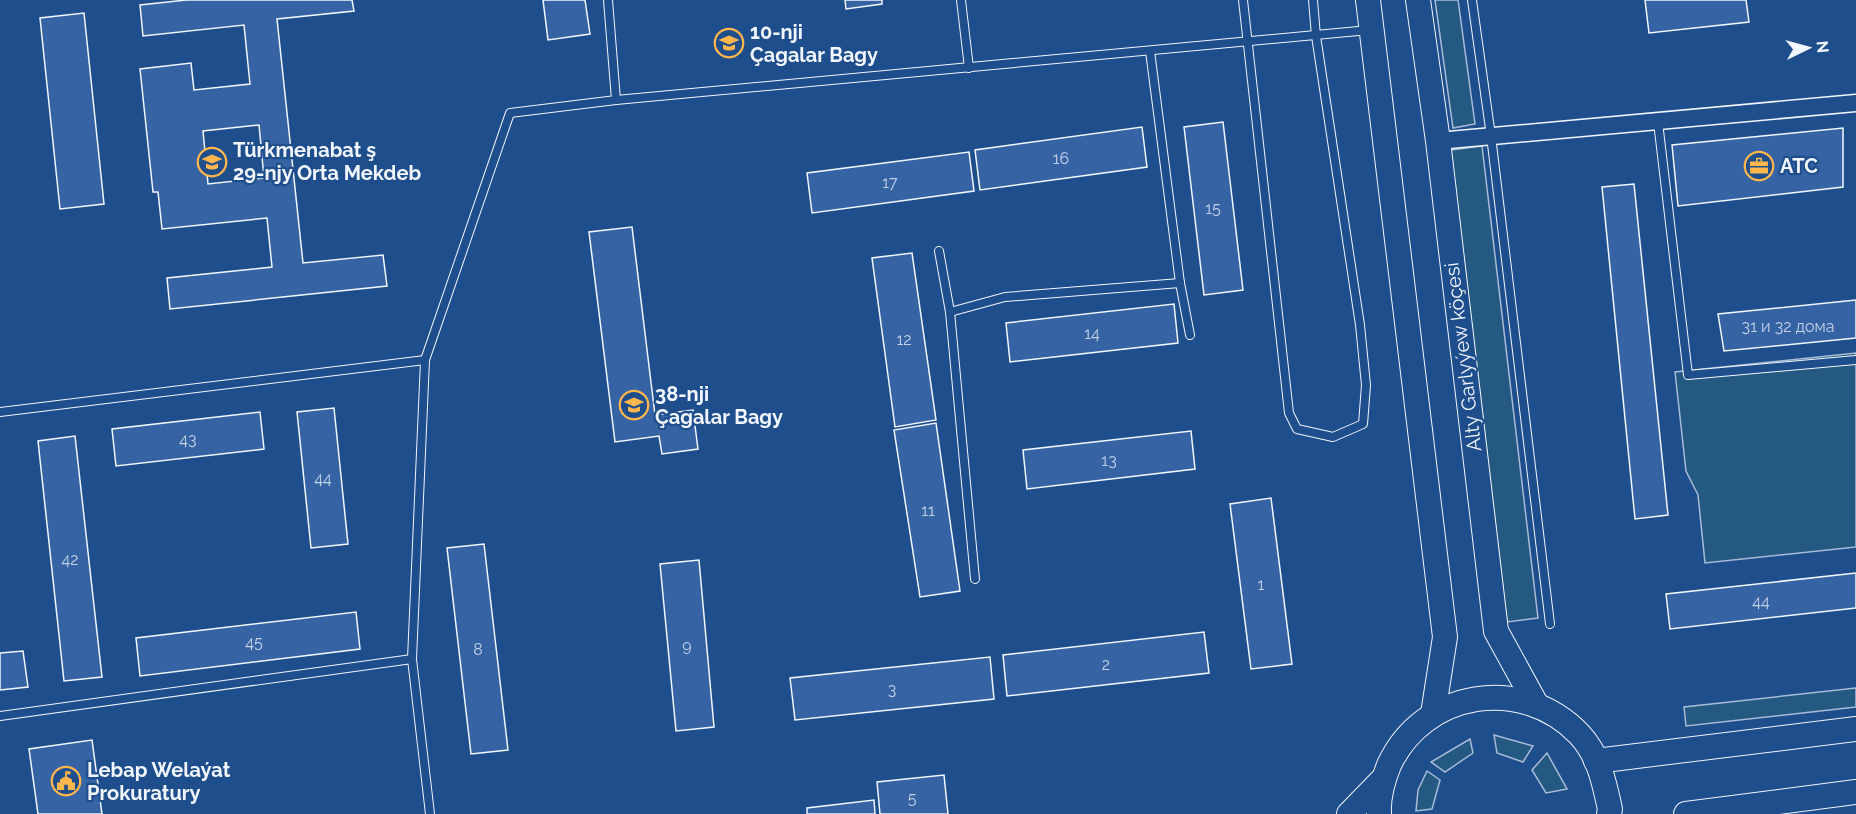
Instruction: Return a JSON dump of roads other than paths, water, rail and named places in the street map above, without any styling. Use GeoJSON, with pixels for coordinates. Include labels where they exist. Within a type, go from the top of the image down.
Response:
{"type":"FeatureCollection","features":[{"type":"Feature","properties":{"kind":"street"},"geometry":{"type":"LineString","coordinates":[[1368,0],[1443,614],[1445,638],[1433,714]]}},
{"type":"Feature","properties":{"kind":"street","name":"Alty Garlyýew köçesi"},"geometry":{"type":"LineString","coordinates":[[1418,0],[1438,141],[1496,631],[1536,705]]}},
{"type":"Feature","properties":{"kind":"street"},"geometry":{"type":"LineString","coordinates":[[1438,141],[1856,103]]}},
{"type":"Feature","properties":{"kind":"street"},"geometry":{"type":"LineString","coordinates":[[1379,814],[1384,778],[1395,753],[1412,731],[1433,714],[1466,700],[1501,697],[1536,705],[1560,717],[1581,736],[1602,770],[1610,814]]}},
{"type":"Feature","properties":{"kind":"street"},"geometry":{"type":"LineString","coordinates":[[1596,761],[1856,729]]}},
{"type":"Feature","properties":{"kind":"street"},"geometry":{"type":"LineString","coordinates":[[1349,814],[1384,778]]}},
{"type":"Feature","properties":{"kind":"street"},"geometry":{"type":"LineString","coordinates":[[1686,814],[1856,792]]}},
{"type":"Feature","properties":{"kind":"lane"},"geometry":{"type":"LineString","coordinates":[[608,0],[616,100]]}},
{"type":"Feature","properties":{"kind":"lane"},"geometry":{"type":"LineString","coordinates":[[961,0],[969,68]]}},
{"type":"Feature","properties":{"kind":"lane"},"geometry":{"type":"LineString","coordinates":[[1243,0],[1289,412],[1298,429],[1333,437],[1364,424],[1366,385],[1360,325],[1316,36],[1313,0]]}},
{"type":"Feature","properties":{"kind":"lane"},"geometry":{"type":"LineString","coordinates":[[1472,0],[1491,136],[1550,624]]}},
{"type":"Feature","properties":{"kind":"lane"},"geometry":{"type":"LineString","coordinates":[[430,814],[412,659],[425,360],[510,113],[616,100],[1372,30]]}},
{"type":"Feature","properties":{"kind":"lane"},"geometry":{"type":"LineString","coordinates":[[1150,51],[1180,283],[1190,335]]}},
{"type":"Feature","properties":{"kind":"lane"},"geometry":{"type":"LineString","coordinates":[[1658,122],[1688,375],[1856,360]]}},
{"type":"Feature","properties":{"kind":"lane"},"geometry":{"type":"LineString","coordinates":[[939,251],[950,312],[975,579]]}},
{"type":"Feature","properties":{"kind":"lane"},"geometry":{"type":"LineString","coordinates":[[950,312],[1005,297],[1180,283]]}},
{"type":"Feature","properties":{"kind":"lane"},"geometry":{"type":"LineString","coordinates":[[0,412],[425,360]]}},
{"type":"Feature","properties":{"kind":"lane"},"geometry":{"type":"LineString","coordinates":[[0,716],[412,659]]}},
{"type":"Feature","properties":{"kind":"place","name":"10-nji Çagalar Bagy"},"geometry":{"type":"Point","coordinates":[729,43]}},
{"type":"Feature","properties":{"kind":"place","name":"Türkmenabat ş 29-njy Orta Mekdeb"},"geometry":{"type":"Point","coordinates":[212,162]}},
{"type":"Feature","properties":{"kind":"place","name":"АТС"},"geometry":{"type":"Point","coordinates":[1759,166]}},
{"type":"Feature","properties":{"kind":"place","name":"38-nji Çagalar Bagy"},"geometry":{"type":"Point","coordinates":[634,405]}},
{"type":"Feature","properties":{"kind":"place","name":"Lebap Welaýat Prokuratury"},"geometry":{"type":"Point","coordinates":[66,781]}}]}
